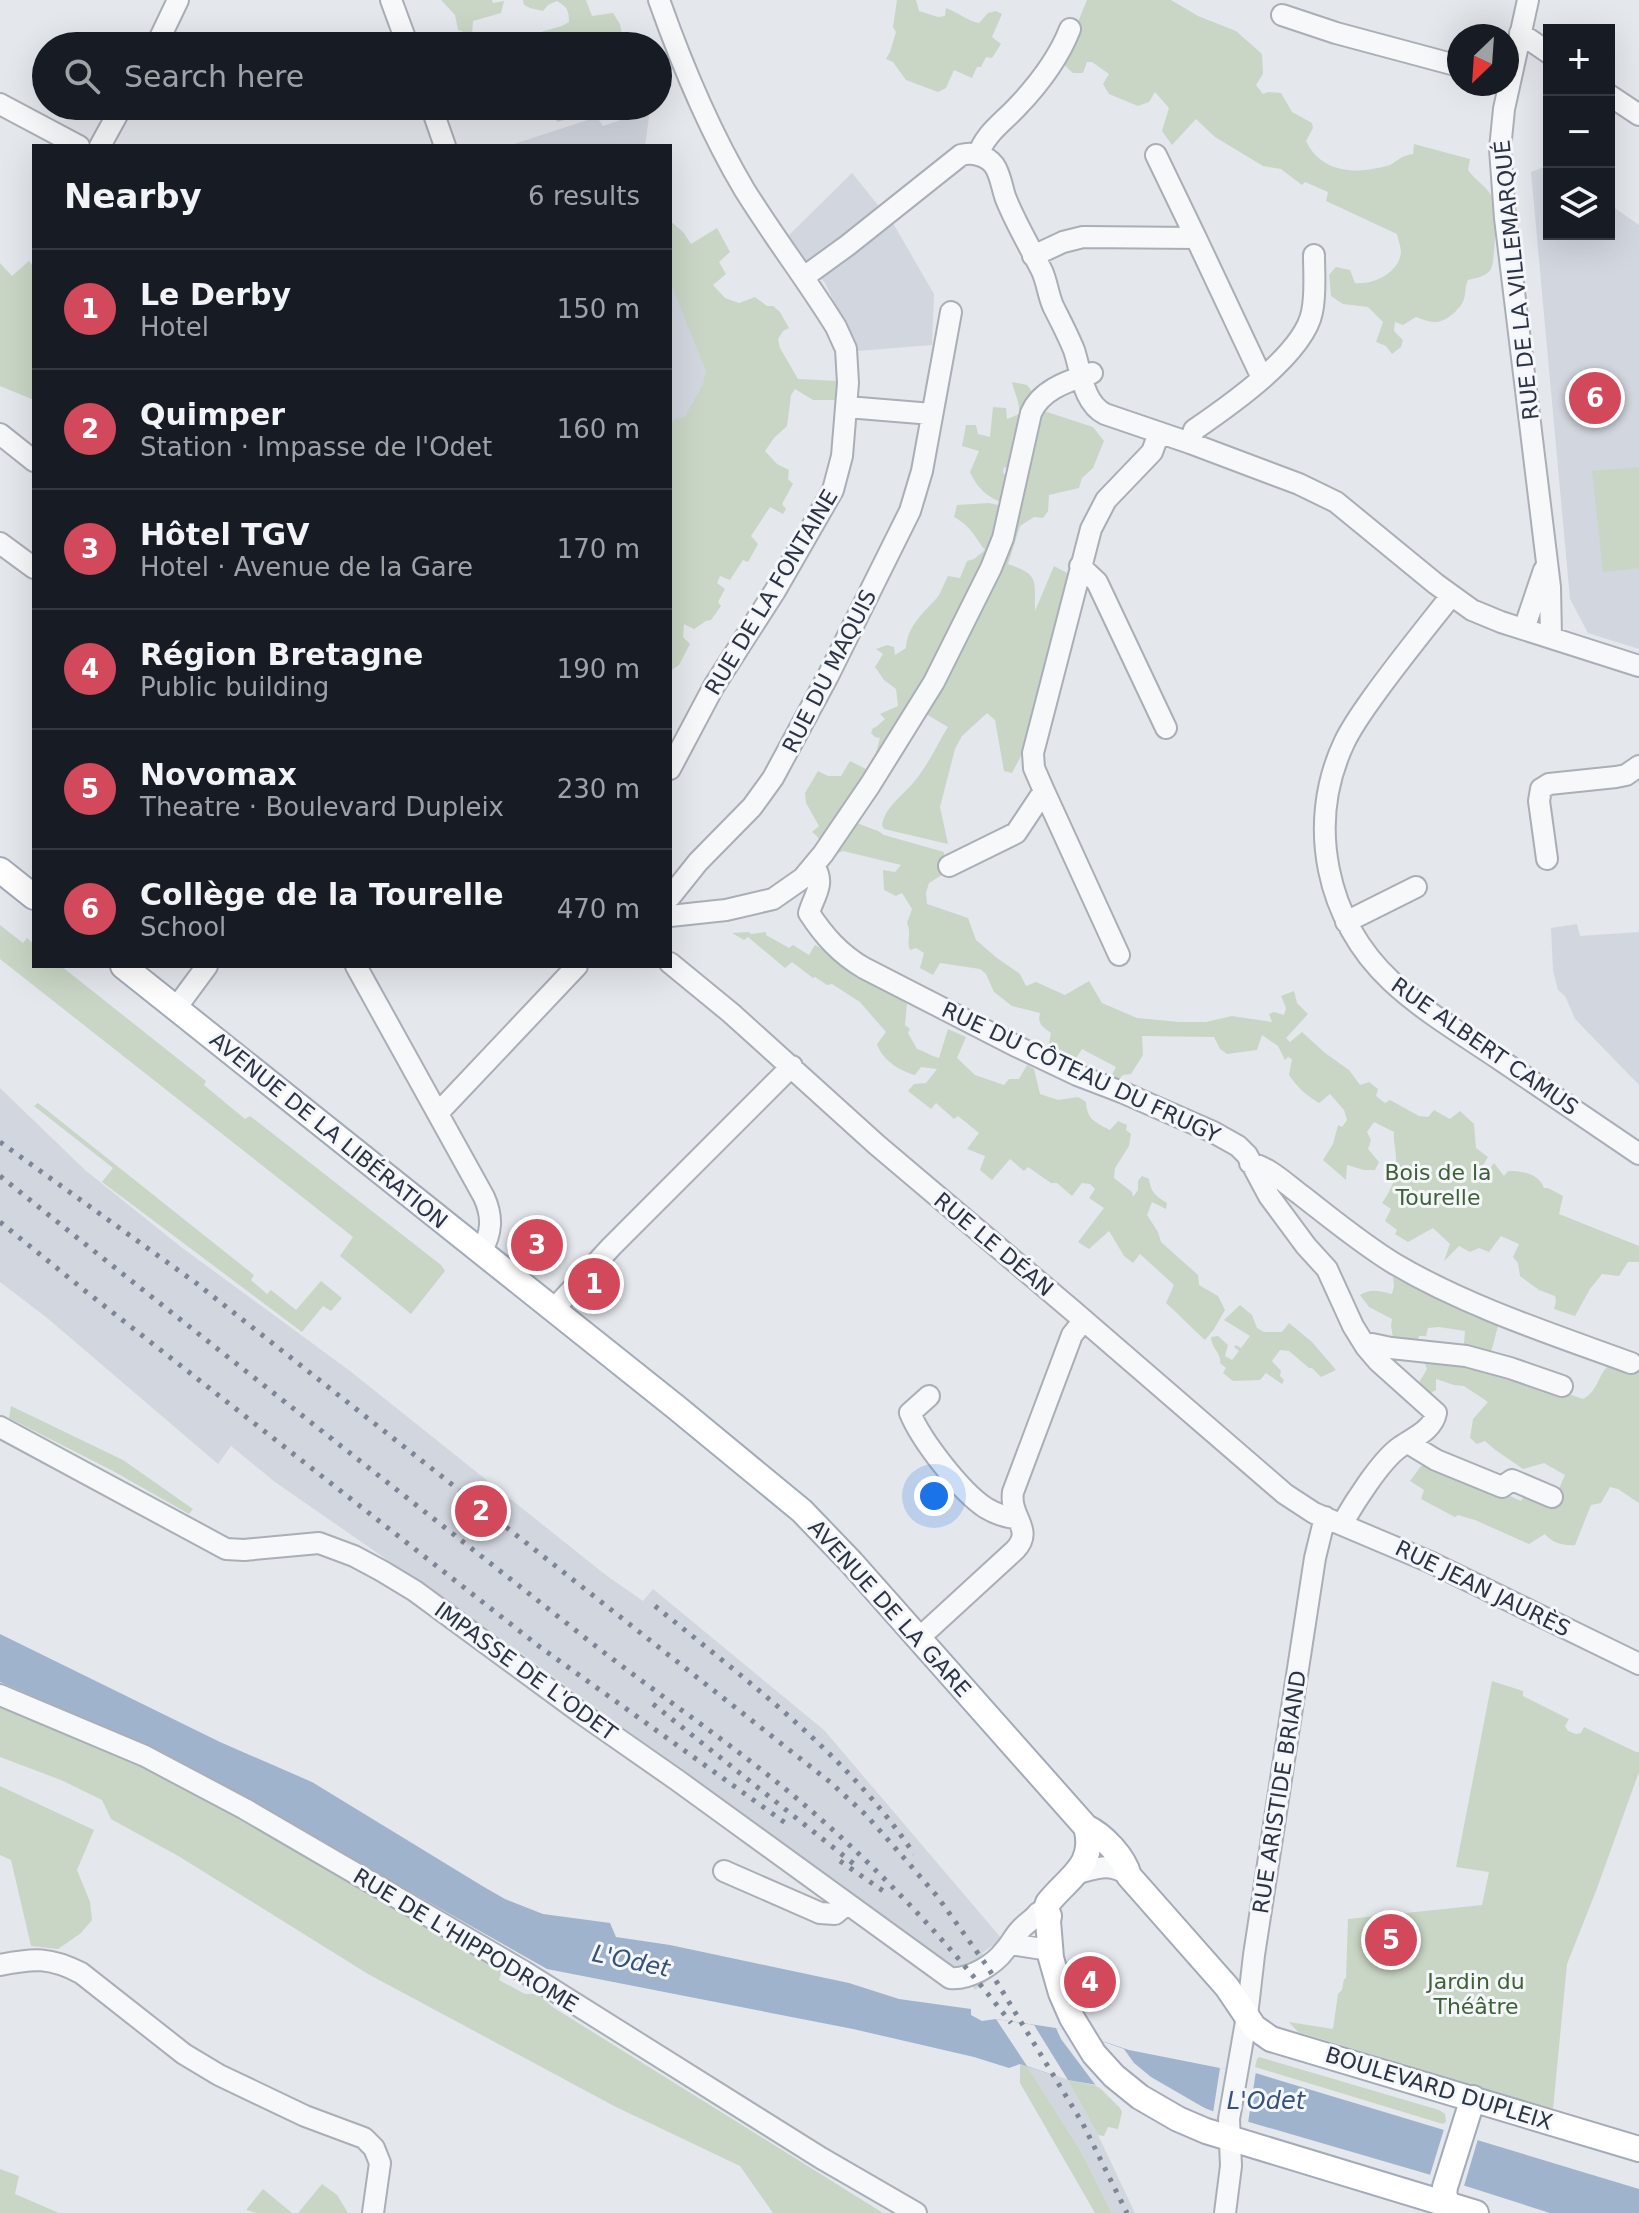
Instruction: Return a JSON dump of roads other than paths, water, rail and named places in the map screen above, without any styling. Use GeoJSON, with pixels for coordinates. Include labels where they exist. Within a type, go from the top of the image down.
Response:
{"type":"FeatureCollection","features":[{"type":"Feature","properties":{"kind":"main road"},"geometry":{"type":"LineString","coordinates":[[0,870],[32,895]]}},
{"type":"Feature","properties":{"kind":"main road","name":"AVENUE DE LA LIBÉRATION"},"geometry":{"type":"LineString","coordinates":[[126,968],[481,1252]]}},
{"type":"Feature","properties":{"kind":"main road","name":"AVENUE DE LA GARE"},"geometry":{"type":"LineString","coordinates":[[481,1252],[802,1511],[1086,1827],[1100,1836],[1123,1862],[1129,1876],[1227,1987],[1247,2016]]}},
{"type":"Feature","properties":{"kind":"main road"},"geometry":{"type":"LineString","coordinates":[[1086,1827],[1089,1839],[1078,1873],[1053,1896],[1046,1909],[1049,1916],[1049,1950],[1061,1993],[1081,2034],[1109,2071],[1133,2092],[1178,2119],[1229,2127],[1448,2193],[1476,2213]]}},
{"type":"Feature","properties":{"kind":"main road","name":"BOULEVARD DUPLEIX"},"geometry":{"type":"LineString","coordinates":[[1247,2016],[1258,2031],[1271,2039],[1639,2149]]}},
{"type":"Feature","properties":{"kind":"main road"},"geometry":{"type":"LineString","coordinates":[[1448,2193],[1473,2098]]}},
{"type":"Feature","properties":{"kind":"street"},"geometry":{"type":"LineString","coordinates":[[163,32],[178,0]]}},
{"type":"Feature","properties":{"kind":"street"},"geometry":{"type":"LineString","coordinates":[[391,0],[403,32]]}},
{"type":"Feature","properties":{"kind":"street","name":"RUE DE LA FONTAINE"},"geometry":{"type":"LineString","coordinates":[[659,0],[671,32]]}},
{"type":"Feature","properties":{"kind":"street","name":"RUE DE LA VILLEMARQUÉ"},"geometry":{"type":"LineString","coordinates":[[1519,37],[1528,0]]}},
{"type":"Feature","properties":{"kind":"street"},"geometry":{"type":"LineString","coordinates":[[1282,15],[1447,63]]}},
{"type":"Feature","properties":{"kind":"street"},"geometry":{"type":"LineString","coordinates":[[978,155],[985,138],[1034,87],[1070,29]]}},
{"type":"Feature","properties":{"kind":"street"},"geometry":{"type":"LineString","coordinates":[[1520,33],[1543,49]]}},
{"type":"Feature","properties":{"kind":"street","name":"RUE DE LA FONTAINE"},"geometry":{"type":"LineString","coordinates":[[672,36],[723,152],[836,327],[846,349],[847,407],[839,471],[829,498],[714,686],[672,765]]}},
{"type":"Feature","properties":{"kind":"street","name":"RUE DE LA VILLEMARQUÉ"},"geometry":{"type":"LineString","coordinates":[[1505,96],[1501,125],[1501,167],[1551,600],[1551,637]]}},
{"type":"Feature","properties":{"kind":"street"},"geometry":{"type":"LineString","coordinates":[[1610,96],[1639,115]]}},
{"type":"Feature","properties":{"kind":"street"},"geometry":{"type":"LineString","coordinates":[[0,104],[75,144]]}},
{"type":"Feature","properties":{"kind":"street"},"geometry":{"type":"LineString","coordinates":[[101,144],[114,120]]}},
{"type":"Feature","properties":{"kind":"street"},"geometry":{"type":"LineString","coordinates":[[436,120],[444,144]]}},
{"type":"Feature","properties":{"kind":"street"},"geometry":{"type":"LineString","coordinates":[[804,277],[954,160],[965,154],[978,155],[993,163],[1007,200],[1043,272],[1051,301],[1086,374],[1121,417],[1299,484],[1336,502],[1451,596],[1486,616],[1639,666]]}},
{"type":"Feature","properties":{"kind":"street"},"geometry":{"type":"LineString","coordinates":[[1156,155],[1262,378]]}},
{"type":"Feature","properties":{"kind":"street"},"geometry":{"type":"LineString","coordinates":[[1033,256],[1063,242],[1083,237],[1196,238]]}},
{"type":"Feature","properties":{"kind":"street"},"geometry":{"type":"LineString","coordinates":[[1190,443],[1194,430],[1262,378],[1288,353],[1309,322],[1314,295],[1314,255]]}},
{"type":"Feature","properties":{"kind":"street","name":"RUE DU MAQUIS"},"geometry":{"type":"LineString","coordinates":[[672,894],[698,862],[758,800],[792,745],[910,511],[922,471],[951,312]]}},
{"type":"Feature","properties":{"kind":"street"},"geometry":{"type":"LineString","coordinates":[[672,916],[766,902],[796,884],[814,866],[870,785],[934,682],[991,568],[1003,538],[1035,404],[1045,394],[1086,374]]}},
{"type":"Feature","properties":{"kind":"street"},"geometry":{"type":"LineString","coordinates":[[847,407],[932,414]]}},
{"type":"Feature","properties":{"kind":"street"},"geometry":{"type":"LineString","coordinates":[[1119,955],[1034,768],[1033,753],[1091,529],[1101,507],[1114,490],[1152,452],[1159,433]]}},
{"type":"Feature","properties":{"kind":"street"},"geometry":{"type":"LineString","coordinates":[[0,434],[32,459]]}},
{"type":"Feature","properties":{"kind":"street"},"geometry":{"type":"LineString","coordinates":[[0,543],[32,567]]}},
{"type":"Feature","properties":{"kind":"street","name":"RUE DE LA VILLEMARQUÉ"},"geometry":{"type":"LineString","coordinates":[[1524,629],[1546,562]]}},
{"type":"Feature","properties":{"kind":"street"},"geometry":{"type":"LineString","coordinates":[[1080,566],[1097,582],[1166,728]]}},
{"type":"Feature","properties":{"kind":"street","name":"RUE ALBERT CAMUS"},"geometry":{"type":"LineString","coordinates":[[1451,596],[1393,669],[1344,742],[1335,764],[1324,815],[1332,886],[1346,922],[1365,953],[1406,995],[1639,1154]]}},
{"type":"Feature","properties":{"kind":"street"},"geometry":{"type":"LineString","coordinates":[[1547,859],[1539,801],[1541,789],[1549,784],[1626,775],[1639,766]]}},
{"type":"Feature","properties":{"kind":"street"},"geometry":{"type":"LineString","coordinates":[[949,866],[1016,833],[1044,791]]}},
{"type":"Feature","properties":{"kind":"street","name":"RUE DU CÔTEAU DU FRUGY"},"geometry":{"type":"LineString","coordinates":[[814,866],[820,883],[809,913],[845,957],[1018,1047],[1213,1132],[1238,1146],[1247,1155],[1269,1196],[1327,1269],[1366,1347],[1436,1413],[1435,1421],[1400,1447],[1352,1506],[1333,1521]]}},
{"type":"Feature","properties":{"kind":"street"},"geometry":{"type":"LineString","coordinates":[[1346,922],[1416,887]]}},
{"type":"Feature","properties":{"kind":"street","name":"RUE LE DÉAN"},"geometry":{"type":"LineString","coordinates":[[672,965],[710,994],[877,1145],[1266,1478],[1302,1506],[1333,1521]]}},
{"type":"Feature","properties":{"kind":"street"},"geometry":{"type":"LineString","coordinates":[[176,1008],[206,968]]}},
{"type":"Feature","properties":{"kind":"street"},"geometry":{"type":"LineString","coordinates":[[357,968],[489,1208],[490,1234],[481,1252]]}},
{"type":"Feature","properties":{"kind":"street"},"geometry":{"type":"LineString","coordinates":[[438,1113],[575,968]]}},
{"type":"Feature","properties":{"kind":"street"},"geometry":{"type":"LineString","coordinates":[[553,1310],[611,1247],[792,1066]]}},
{"type":"Feature","properties":{"kind":"street"},"geometry":{"type":"LineString","coordinates":[[1250,1163],[1259,1165],[1374,1251],[1416,1276],[1485,1308],[1631,1363]]}},
{"type":"Feature","properties":{"kind":"street"},"geometry":{"type":"LineString","coordinates":[[918,1639],[1020,1546],[1024,1536],[1012,1502],[1016,1484],[1072,1335],[1084,1320]]}},
{"type":"Feature","properties":{"kind":"street"},"geometry":{"type":"LineString","coordinates":[[1366,1347],[1377,1344],[1466,1356],[1562,1386]]}},
{"type":"Feature","properties":{"kind":"street"},"geometry":{"type":"LineString","coordinates":[[929,1396],[910,1413],[920,1433],[981,1504],[1001,1515],[1016,1518]]}},
{"type":"Feature","properties":{"kind":"street","name":"IMPASSE DE L'ODET"},"geometry":{"type":"LineString","coordinates":[[0,1427],[226,1549],[319,1543],[382,1571],[415,1591],[950,1978],[964,1978],[987,1966],[1003,1954],[1022,1927],[1046,1909]]}},
{"type":"Feature","properties":{"kind":"street"},"geometry":{"type":"LineString","coordinates":[[1408,1443],[1436,1460],[1502,1487],[1512,1480],[1552,1497]]}},
{"type":"Feature","properties":{"kind":"street","name":"RUE JEAN JAURÈS"},"geometry":{"type":"LineString","coordinates":[[1333,1521],[1462,1577],[1639,1664]]}},
{"type":"Feature","properties":{"kind":"street","name":"RUE ARISTIDE BRIAND"},"geometry":{"type":"LineString","coordinates":[[1229,2127],[1314,1563],[1333,1521]]}},
{"type":"Feature","properties":{"kind":"street","name":"RUE DE L'HIPPODROME"},"geometry":{"type":"LineString","coordinates":[[0,1695],[145,1756],[232,1802],[511,1963],[912,2212]]}},
{"type":"Feature","properties":{"kind":"street"},"geometry":{"type":"LineString","coordinates":[[1078,1873],[1110,1866],[1129,1876]]}},
{"type":"Feature","properties":{"kind":"street"},"geometry":{"type":"LineString","coordinates":[[724,1871],[820,1913],[835,1914],[847,1904]]}},
{"type":"Feature","properties":{"kind":"street"},"geometry":{"type":"LineString","coordinates":[[1010,1944],[1049,1950]]}},
{"type":"Feature","properties":{"kind":"street"},"geometry":{"type":"LineString","coordinates":[[0,1965],[29,1959],[47,1959],[65,1964],[81,1973],[184,2054],[219,2075],[305,2116],[364,2138],[374,2148],[380,2163],[373,2213]]}},
{"type":"Feature","properties":{"kind":"street"},"geometry":{"type":"LineString","coordinates":[[1225,2213],[1231,2160],[1229,2127]]}},
{"type":"Feature","properties":{"kind":"water","name":"L'Odet"},"geometry":{"type":"Polygon","coordinates":[[[0,1634],[220,1742],[312,1782],[505,1899],[543,1914],[610,1923],[616,1937],[670,1945],[849,1983],[899,1999],[971,2009],[971,2015],[982,2021],[996,2019],[1056,2028],[1129,2050],[1252,2072],[1639,2189],[1639,2213],[1550,2213],[1183,2100],[1068,2080],[1020,2064],[1009,2068],[853,2029],[547,1969],[168,1755],[0,1682],[0,1634]]]}},
{"type":"Feature","properties":{"kind":"railway"},"geometry":{"type":"LineString","coordinates":[[0,1142],[196,1283],[830,1782],[866,1815],[937,1896],[987,1966],[1083,2124],[1127,2213]]}},
{"type":"Feature","properties":{"kind":"railway"},"geometry":{"type":"LineString","coordinates":[[0,1176],[579,1633],[801,1802],[912,1907],[1011,2023]]}},
{"type":"Feature","properties":{"kind":"railway"},"geometry":{"type":"LineString","coordinates":[[0,1222],[540,1647],[791,1827]]}},
{"type":"Feature","properties":{"kind":"railway"},"geometry":{"type":"LineString","coordinates":[[655,1606],[760,1691],[827,1752],[859,1784],[914,1854]]}},
{"type":"Feature","properties":{"kind":"railway"},"geometry":{"type":"LineString","coordinates":[[653,1704],[854,1864]]}},
{"type":"Feature","properties":{"kind":"railway"},"geometry":{"type":"LineString","coordinates":[[840,1861],[889,1895]]}},
{"type":"Feature","properties":{"kind":"place","name":"Collège de la Tourelle"},"geometry":{"type":"Point","coordinates":[1595,398]}},
{"type":"Feature","properties":{"kind":"place","name":"Hôtel TGV"},"geometry":{"type":"Point","coordinates":[537,1245]}},
{"type":"Feature","properties":{"kind":"place","name":"Le Derby"},"geometry":{"type":"Point","coordinates":[594,1284]}},
{"type":"Feature","properties":{"kind":"place","name":"Quimper"},"geometry":{"type":"Point","coordinates":[481,1511]}},
{"type":"Feature","properties":{"kind":"place","name":"Novomax"},"geometry":{"type":"Point","coordinates":[1391,1940]}},
{"type":"Feature","properties":{"kind":"place","name":"Région Bretagne"},"geometry":{"type":"Point","coordinates":[1090,1982]}},
{"type":"Feature","properties":{"kind":"park label","name":"Bois de la Tourelle"},"geometry":{"type":"Point","coordinates":[1438,1184]}},
{"type":"Feature","properties":{"kind":"park label","name":"Jardin du Théâtre"},"geometry":{"type":"Point","coordinates":[1476,1994]}}]}
